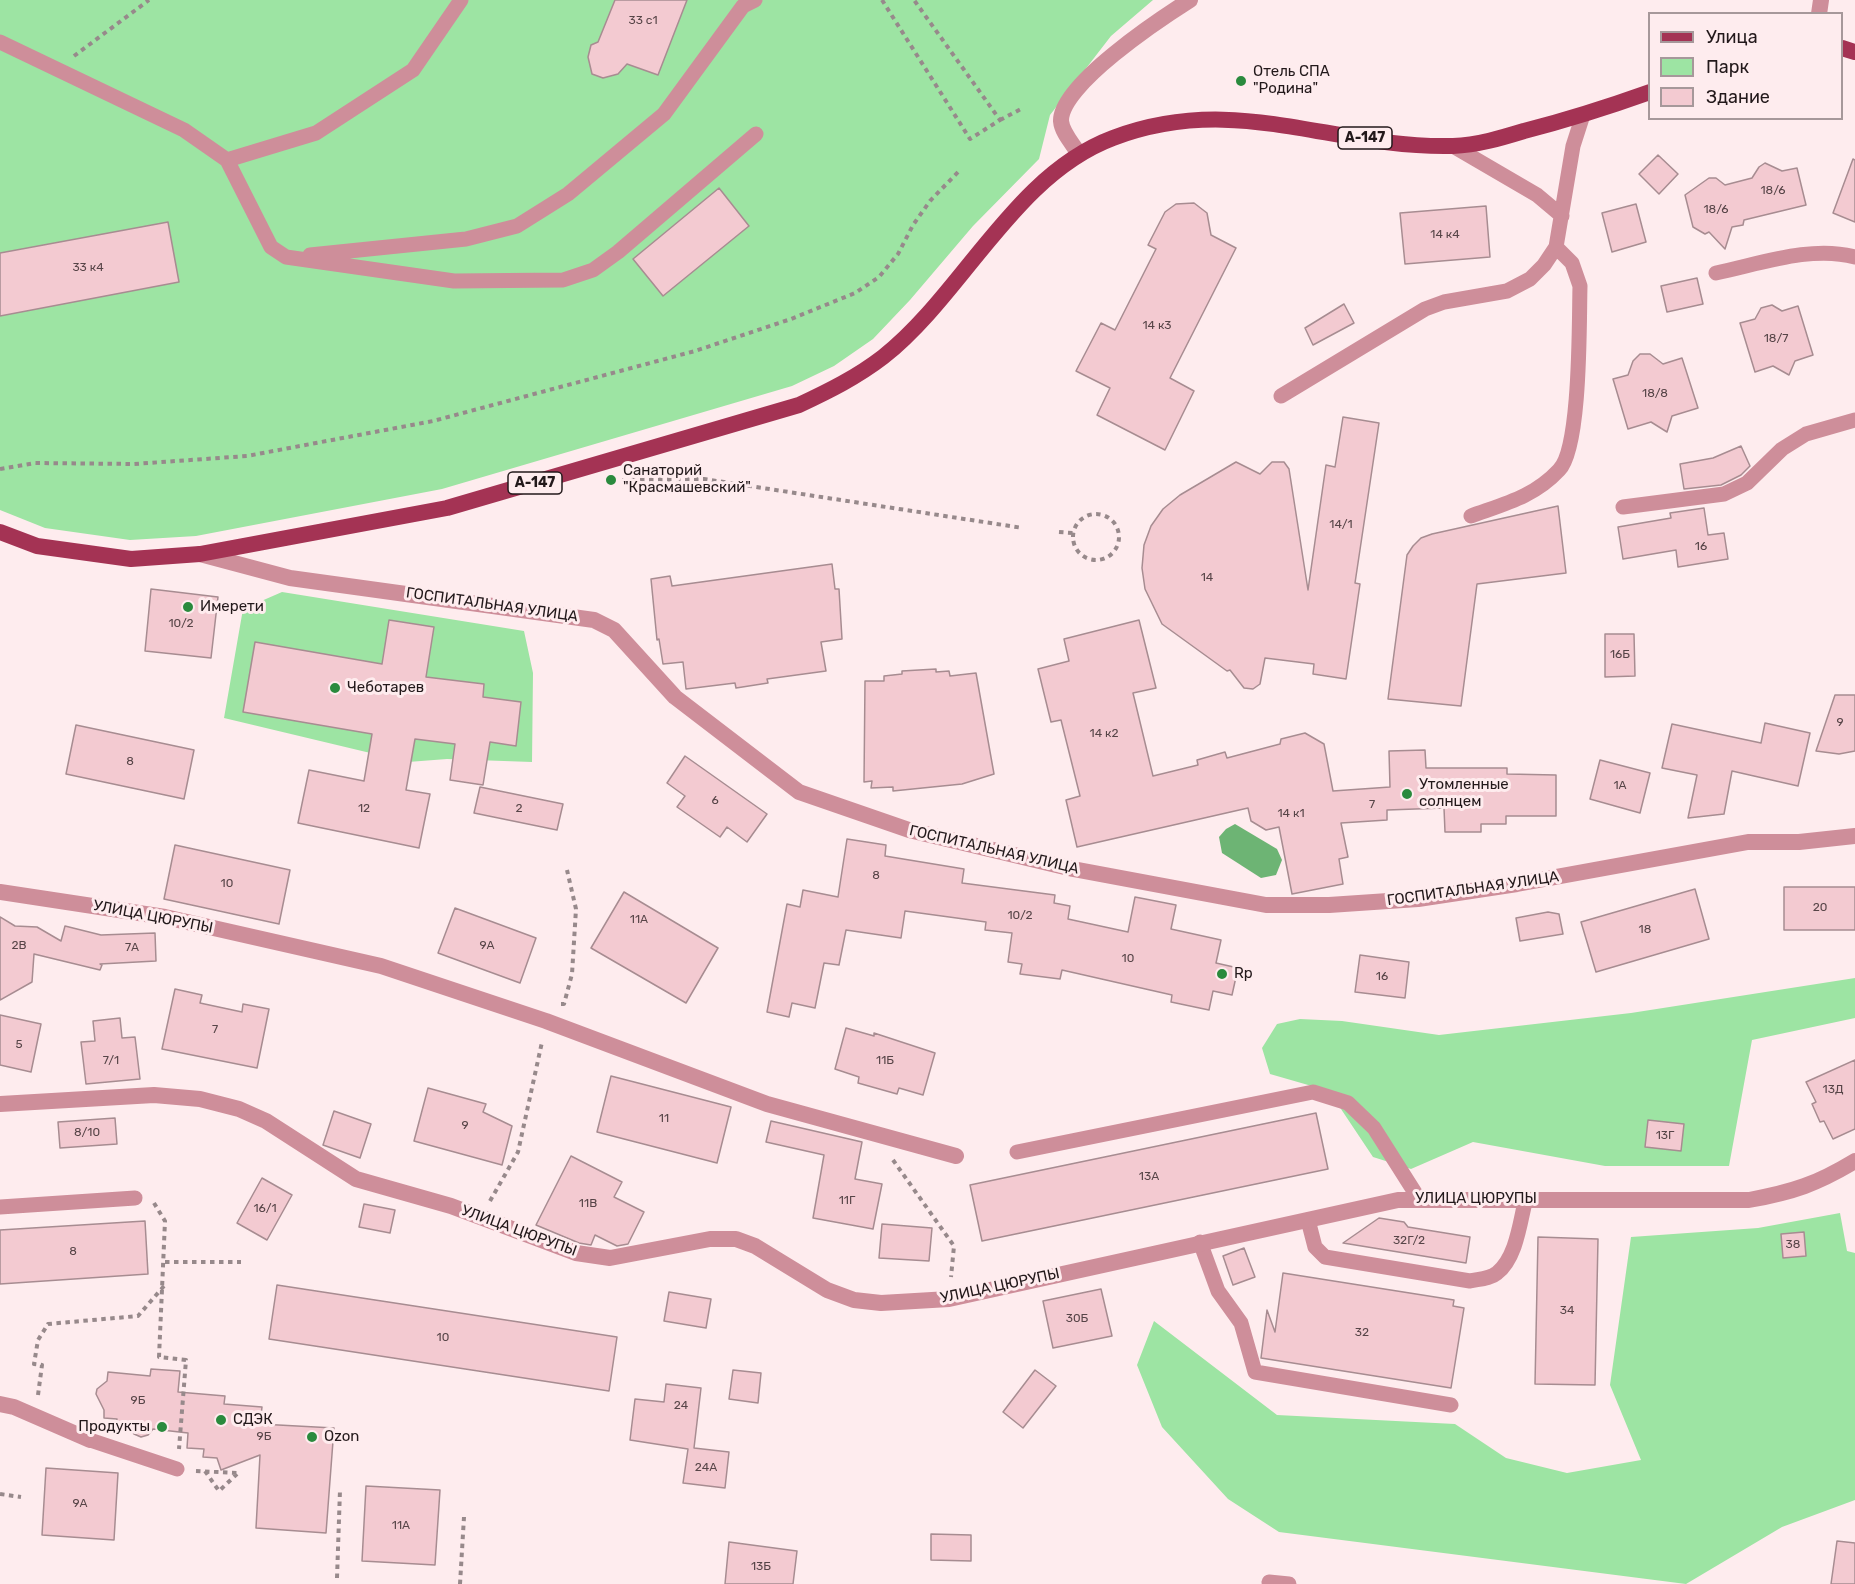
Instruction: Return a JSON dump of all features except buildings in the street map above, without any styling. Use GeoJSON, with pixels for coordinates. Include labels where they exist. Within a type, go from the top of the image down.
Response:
{"type":"FeatureCollection","features":[{"type":"Feature","properties":{"kind":"main road","name":"А-147"},"geometry":{"type":"LineString","coordinates":[[0,532],[37,546],[131,560],[200,555],[447,508],[799,405],[842,385],[884,356],[920,321],[999,227],[1057,171],[1079,154],[1112,138],[1157,123],[1200,118],[1230,118],[1378,141],[1453,146],[1478,144],[1584,115],[1648,93]]}},
{"type":"Feature","properties":{"kind":"street"},"geometry":{"type":"LineString","coordinates":[[1079,154],[1063,130],[1061,122],[1065,105],[1074,91],[1117,51],[1190,0]]}},
{"type":"Feature","properties":{"kind":"street","name":"ГОСПИТАЛЬНАЯ УЛИЦА"},"geometry":{"type":"LineString","coordinates":[[200,555],[290,578],[594,620],[614,630],[629,644],[675,697],[799,792],[909,830],[1010,855],[1266,905],[1329,906],[1418,899],[1749,842],[1799,842],[1855,836]]}},
{"type":"Feature","properties":{"kind":"street","name":"УЛИЦА ЦЮРУПЫ"},"geometry":{"type":"LineString","coordinates":[[0,892],[165,917],[381,966],[546,1021],[767,1104],[956,1156]]}},
{"type":"Feature","properties":{"kind":"street","name":"УЛИЦА ЦЮРУПЫ"},"geometry":{"type":"LineString","coordinates":[[0,1104],[154,1095],[200,1099],[239,1109],[266,1121],[356,1179],[483,1218],[594,1257],[631,1256],[710,1239],[736,1239],[755,1246],[827,1290],[854,1300],[881,1304],[949,1299],[1374,1204],[1419,1199],[1526,1198],[1605,1202],[1749,1200],[1787,1193],[1821,1181],[1855,1161]]}},
{"type":"Feature","properties":{"kind":"street"},"geometry":{"type":"LineString","coordinates":[[0,1404],[14,1407],[90,1440]]}},
{"type":"Feature","properties":{"kind":"lane"},"geometry":{"type":"LineString","coordinates":[[227,160],[316,133],[413,70],[461,0]]}},
{"type":"Feature","properties":{"kind":"lane"},"geometry":{"type":"LineString","coordinates":[[286,257],[466,239],[517,226],[568,194],[664,114],[743,6],[755,0]]}},
{"type":"Feature","properties":{"kind":"lane"},"geometry":{"type":"LineString","coordinates":[[0,42],[184,130],[227,160],[271,247],[286,257],[454,280],[563,280],[592,270],[618,252],[756,134]]}},
{"type":"Feature","properties":{"kind":"lane"},"geometry":{"type":"LineString","coordinates":[[1281,396],[1425,309],[1444,302],[1507,291],[1530,279],[1544,265],[1556,247],[1573,146],[1584,115]]}},
{"type":"Feature","properties":{"kind":"lane"},"geometry":{"type":"LineString","coordinates":[[1453,146],[1537,195],[1562,216]]}},
{"type":"Feature","properties":{"kind":"lane"},"geometry":{"type":"LineString","coordinates":[[1471,516],[1521,500],[1560,470],[1567,458],[1573,432],[1580,286],[1572,263],[1556,247]]}},
{"type":"Feature","properties":{"kind":"lane"},"geometry":{"type":"LineString","coordinates":[[1716,273],[1814,253],[1835,253],[1855,257]]}},
{"type":"Feature","properties":{"kind":"lane"},"geometry":{"type":"LineString","coordinates":[[1623,507],[1724,495],[1747,483],[1782,449],[1806,434],[1855,420]]}},
{"type":"Feature","properties":{"kind":"lane"},"geometry":{"type":"LineString","coordinates":[[1017,1152],[1313,1092],[1348,1103],[1374,1128],[1419,1199]]}},
{"type":"Feature","properties":{"kind":"lane"},"geometry":{"type":"LineString","coordinates":[[0,1208],[135,1198]]}},
{"type":"Feature","properties":{"kind":"lane"},"geometry":{"type":"LineString","coordinates":[[1308,1220],[1316,1247],[1325,1257],[1470,1281],[1498,1272],[1514,1247],[1526,1198]]}},
{"type":"Feature","properties":{"kind":"lane"},"geometry":{"type":"LineString","coordinates":[[1200,1242],[1218,1291],[1241,1323],[1255,1372],[1451,1405]]}},
{"type":"Feature","properties":{"kind":"lane"},"geometry":{"type":"LineString","coordinates":[[90,1440],[177,1469]]}},
{"type":"Feature","properties":{"kind":"lane"},"geometry":{"type":"LineString","coordinates":[[1269,1582],[1289,1584]]}},
{"type":"Feature","properties":{"kind":"path"},"geometry":{"type":"LineString","coordinates":[[57,69],[149,0]]}},
{"type":"Feature","properties":{"kind":"path"},"geometry":{"type":"LineString","coordinates":[[882,0],[970,139],[1021,109]]}},
{"type":"Feature","properties":{"kind":"path"},"geometry":{"type":"LineString","coordinates":[[914,0],[1000,120]]}},
{"type":"Feature","properties":{"kind":"path"},"geometry":{"type":"LineString","coordinates":[[0,469],[35,463],[134,464],[247,456],[433,421],[694,351],[791,320],[855,293],[879,277],[898,254],[913,225],[930,201],[958,172]]}},
{"type":"Feature","properties":{"kind":"path"},"geometry":{"type":"LineString","coordinates":[[606,463],[611,480],[633,482],[704,479],[1023,528]]}},
{"type":"Feature","properties":{"kind":"path"},"geometry":{"type":"LineString","coordinates":[[1100,514],[1113,521],[1117,527],[1119,541],[1111,555],[1104,559],[1088,559],[1077,549],[1074,533],[1076,527],[1086,517],[1100,514]]}},
{"type":"Feature","properties":{"kind":"path"},"geometry":{"type":"LineString","coordinates":[[1059,532],[1074,533]]}},
{"type":"Feature","properties":{"kind":"path"},"geometry":{"type":"LineString","coordinates":[[483,1218],[495,1187],[509,1170],[518,1152],[533,1090],[549,1000],[564,1005],[572,974],[576,909],[567,870]]}},
{"type":"Feature","properties":{"kind":"path"},"geometry":{"type":"LineString","coordinates":[[873,1133],[954,1246],[949,1299]]}},
{"type":"Feature","properties":{"kind":"path"},"geometry":{"type":"LineString","coordinates":[[135,1198],[155,1204],[165,1221],[164,1286],[159,1357],[186,1359],[179,1447]]}},
{"type":"Feature","properties":{"kind":"path"},"geometry":{"type":"LineString","coordinates":[[165,1262],[214,1260],[241,1262]]}},
{"type":"Feature","properties":{"kind":"path"},"geometry":{"type":"LineString","coordinates":[[36,1416],[42,1365],[34,1364],[38,1340],[48,1324],[138,1316],[164,1286]]}},
{"type":"Feature","properties":{"kind":"path"},"geometry":{"type":"LineString","coordinates":[[204,1471],[219,1491],[237,1473]]}},
{"type":"Feature","properties":{"kind":"path"},"geometry":{"type":"LineString","coordinates":[[336,1578],[340,1490]]}},
{"type":"Feature","properties":{"kind":"path"},"geometry":{"type":"LineString","coordinates":[[0,1501],[0,1495],[21,1497]]}},
{"type":"Feature","properties":{"kind":"path"},"geometry":{"type":"LineString","coordinates":[[460,1584],[464,1517]]}},
{"type":"Feature","properties":{"kind":"green space"},"geometry":{"type":"Polygon","coordinates":[[[0,0],[1153,0],[1111,36],[1050,115],[1039,159],[973,226],[910,300],[873,339],[834,366],[792,386],[442,489],[196,536],[130,540],[45,528],[0,510],[0,0]]]}},
{"type":"Feature","properties":{"kind":"green space"},"geometry":{"type":"Polygon","coordinates":[[[282,592],[524,631],[533,673],[532,762],[447,759],[408,762],[224,718],[243,609],[282,592]]]}},
{"type":"Feature","properties":{"kind":"green space"},"geometry":{"type":"Polygon","coordinates":[[[1855,978],[1855,1018],[1752,1040],[1729,1166],[1605,1166],[1473,1142],[1411,1169],[1373,1157],[1329,1091],[1270,1074],[1262,1048],[1277,1024],[1300,1019],[1342,1021],[1439,1035],[1631,1013],[1855,978]]]}},
{"type":"Feature","properties":{"kind":"green space"},"geometry":{"type":"Polygon","coordinates":[[[1840,1213],[1847,1251],[1855,1253],[1855,1500],[1782,1527],[1686,1584],[1279,1532],[1228,1499],[1162,1427],[1137,1365],[1154,1321],[1277,1415],[1455,1424],[1506,1458],[1567,1473],[1641,1460],[1610,1385],[1631,1237],[1758,1228],[1840,1213]]]}},
{"type":"Feature","properties":{"kind":"shaded area"},"geometry":{"type":"Polygon","coordinates":[[[1235,824],[1277,849],[1282,860],[1276,875],[1261,878],[1222,853],[1219,837],[1235,824]]]}},
{"type":"Feature","properties":{"kind":"place","name":"Отель СПА \"Родина\""},"geometry":{"type":"Point","coordinates":[1241,81]}},
{"type":"Feature","properties":{"kind":"place","name":"Санаторий \"Красмашевский\""},"geometry":{"type":"Point","coordinates":[611,480]}},
{"type":"Feature","properties":{"kind":"place","name":"Имерети"},"geometry":{"type":"Point","coordinates":[188,607]}},
{"type":"Feature","properties":{"kind":"place","name":"Чеботарев"},"geometry":{"type":"Point","coordinates":[335,688]}},
{"type":"Feature","properties":{"kind":"place","name":"Утомленные солнцем"},"geometry":{"type":"Point","coordinates":[1407,794]}},
{"type":"Feature","properties":{"kind":"place","name":"Rp"},"geometry":{"type":"Point","coordinates":[1222,974]}},
{"type":"Feature","properties":{"kind":"place","name":"СДЭК"},"geometry":{"type":"Point","coordinates":[221,1420]}},
{"type":"Feature","properties":{"kind":"place","name":"Продукты"},"geometry":{"type":"Point","coordinates":[162,1427]}},
{"type":"Feature","properties":{"kind":"place","name":"Ozon"},"geometry":{"type":"Point","coordinates":[312,1437]}}]}
